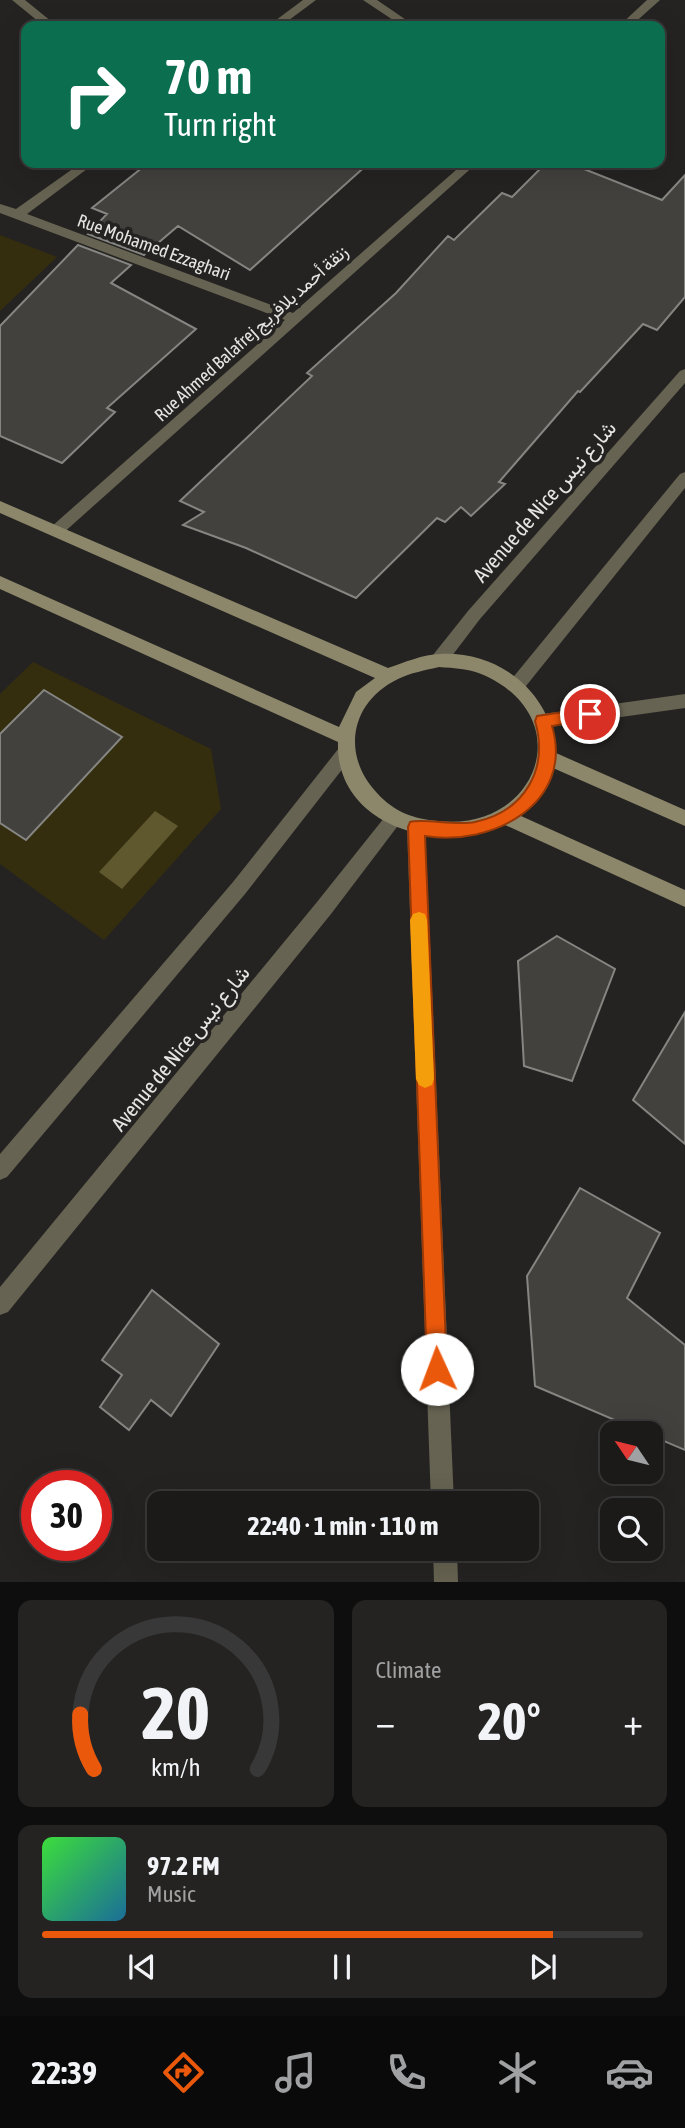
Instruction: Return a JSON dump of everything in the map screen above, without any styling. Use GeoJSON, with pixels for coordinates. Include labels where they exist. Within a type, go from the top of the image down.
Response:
{"type":"FeatureCollection","features":[{"type":"Feature","properties":{"kind":"main road"},"geometry":{"type":"LineString","coordinates":[[0,507],[386,675]]}},
{"type":"Feature","properties":{"kind":"main road"},"geometry":{"type":"LineString","coordinates":[[0,582],[344,745]]}},
{"type":"Feature","properties":{"kind":"main road"},"geometry":{"type":"LineString","coordinates":[[439,660],[467,663],[493,671],[516,686],[532,702],[548,739],[548,758],[541,781],[527,801],[506,817],[475,829],[440,831],[416,827],[394,818],[367,798],[350,772],[344,745],[351,711],[366,691],[386,675],[411,664],[439,660]]}},
{"type":"Feature","properties":{"kind":"main road"},"geometry":{"type":"LineString","coordinates":[[548,758],[685,818]]}},
{"type":"Feature","properties":{"kind":"main road"},"geometry":{"type":"LineString","coordinates":[[506,817],[685,899]]}},
{"type":"Feature","properties":{"kind":"street"},"geometry":{"type":"LineString","coordinates":[[18,0],[45,21]]}},
{"type":"Feature","properties":{"kind":"street"},"geometry":{"type":"LineString","coordinates":[[281,21],[310,0]]}},
{"type":"Feature","properties":{"kind":"street"},"geometry":{"type":"LineString","coordinates":[[369,0],[401,21]]}},
{"type":"Feature","properties":{"kind":"street"},"geometry":{"type":"LineString","coordinates":[[631,21],[654,0]]}},
{"type":"Feature","properties":{"kind":"street"},"geometry":{"type":"LineString","coordinates":[[18,215],[82,168]]}},
{"type":"Feature","properties":{"kind":"street","name":"Rue Ahmed Balafrej زنقة أحمد بلافريج"},"geometry":{"type":"LineString","coordinates":[[56,531],[465,168]]}},
{"type":"Feature","properties":{"kind":"street","name":"Rue Mohamed Ezzaghari"},"geometry":{"type":"LineString","coordinates":[[0,208],[296,319]]}},
{"type":"Feature","properties":{"kind":"street","name":"Avenue de Nice شارع نيس"},"geometry":{"type":"LineString","coordinates":[[439,660],[474,615],[685,374]]}},
{"type":"Feature","properties":{"kind":"street"},"geometry":{"type":"LineString","coordinates":[[516,686],[685,478]]}},
{"type":"Feature","properties":{"kind":"street"},"geometry":{"type":"LineString","coordinates":[[542,721],[685,701]]}},
{"type":"Feature","properties":{"kind":"street"},"geometry":{"type":"LineString","coordinates":[[0,1170],[239,888],[344,745]]}},
{"type":"Feature","properties":{"kind":"street","name":"Avenue de Nice شارع نيس"},"geometry":{"type":"LineString","coordinates":[[0,1304],[324,908],[394,818]]}},
{"type":"Feature","properties":{"kind":"street"},"geometry":{"type":"LineString","coordinates":[[416,827],[443,1491]]}},
{"type":"Feature","properties":{"kind":"street"},"geometry":{"type":"LineString","coordinates":[[445,1561],[446,1582]]}},
{"type":"Feature","properties":{"kind":"shaded area"},"geometry":{"type":"Polygon","coordinates":[[[0,235],[57,257],[0,311],[0,235]]]}},
{"type":"Feature","properties":{"kind":"shaded area"},"geometry":{"type":"Polygon","coordinates":[[[33,662],[211,749],[221,809],[104,940],[0,864],[0,823],[26,840],[121,737],[44,690],[0,734],[0,694],[33,662]]]}},
{"type":"Feature","properties":{"kind":"shaded area"},"geometry":{"type":"Polygon","coordinates":[[[155,811],[178,826],[122,889],[99,872],[155,811]]]}},
{"type":"Feature","properties":{"kind":"building"},"geometry":{"type":"Polygon","coordinates":[[[142,168],[363,168],[250,270],[178,226],[144,255],[88,234],[107,214],[92,208],[142,168]]]}},
{"type":"Feature","properties":{"kind":"building"},"geometry":{"type":"Polygon","coordinates":[[[541,168],[582,168],[662,200],[685,175],[685,297],[657,330],[643,324],[580,392],[578,391],[499,482],[505,484],[471,516],[461,507],[445,522],[437,518],[356,598],[246,548],[183,525],[204,512],[180,501],[312,376],[307,373],[396,293],[448,236],[454,240],[502,193],[512,197],[541,168]]]}},
{"type":"Feature","properties":{"kind":"building"},"geometry":{"type":"Polygon","coordinates":[[[78,245],[131,265],[111,283],[196,329],[107,408],[115,412],[62,463],[0,436],[0,326],[78,245]]]}},
{"type":"Feature","properties":{"kind":"building"},"geometry":{"type":"Polygon","coordinates":[[[44,690],[122,737],[26,840],[0,823],[0,734],[44,690]]]}},
{"type":"Feature","properties":{"kind":"building"},"geometry":{"type":"Polygon","coordinates":[[[557,936],[615,969],[572,1081],[524,1066],[518,961],[557,936]]]}},
{"type":"Feature","properties":{"kind":"building"},"geometry":{"type":"Polygon","coordinates":[[[685,1012],[685,1144],[633,1100],[685,1012]]]}},
{"type":"Feature","properties":{"kind":"building"},"geometry":{"type":"Polygon","coordinates":[[[580,1188],[660,1233],[627,1298],[685,1345],[685,1450],[663,1441],[663,1421],[617,1421],[535,1386],[527,1276],[580,1188]]]}},
{"type":"Feature","properties":{"kind":"building"},"geometry":{"type":"Polygon","coordinates":[[[152,1290],[219,1344],[171,1416],[151,1400],[129,1430],[100,1407],[122,1375],[102,1360],[152,1290]]]}},
{"type":"Feature","properties":{"kind":"slow traffic"},"geometry":{"type":"LineString","coordinates":[[419,920],[425,1079]]}},
{"type":"Feature","properties":{"kind":"route"},"geometry":{"type":"LineString","coordinates":[[437,1369],[416,827],[440,831],[475,829],[506,817],[527,801],[541,781],[548,758],[548,739],[542,721],[590,714]]}}]}
